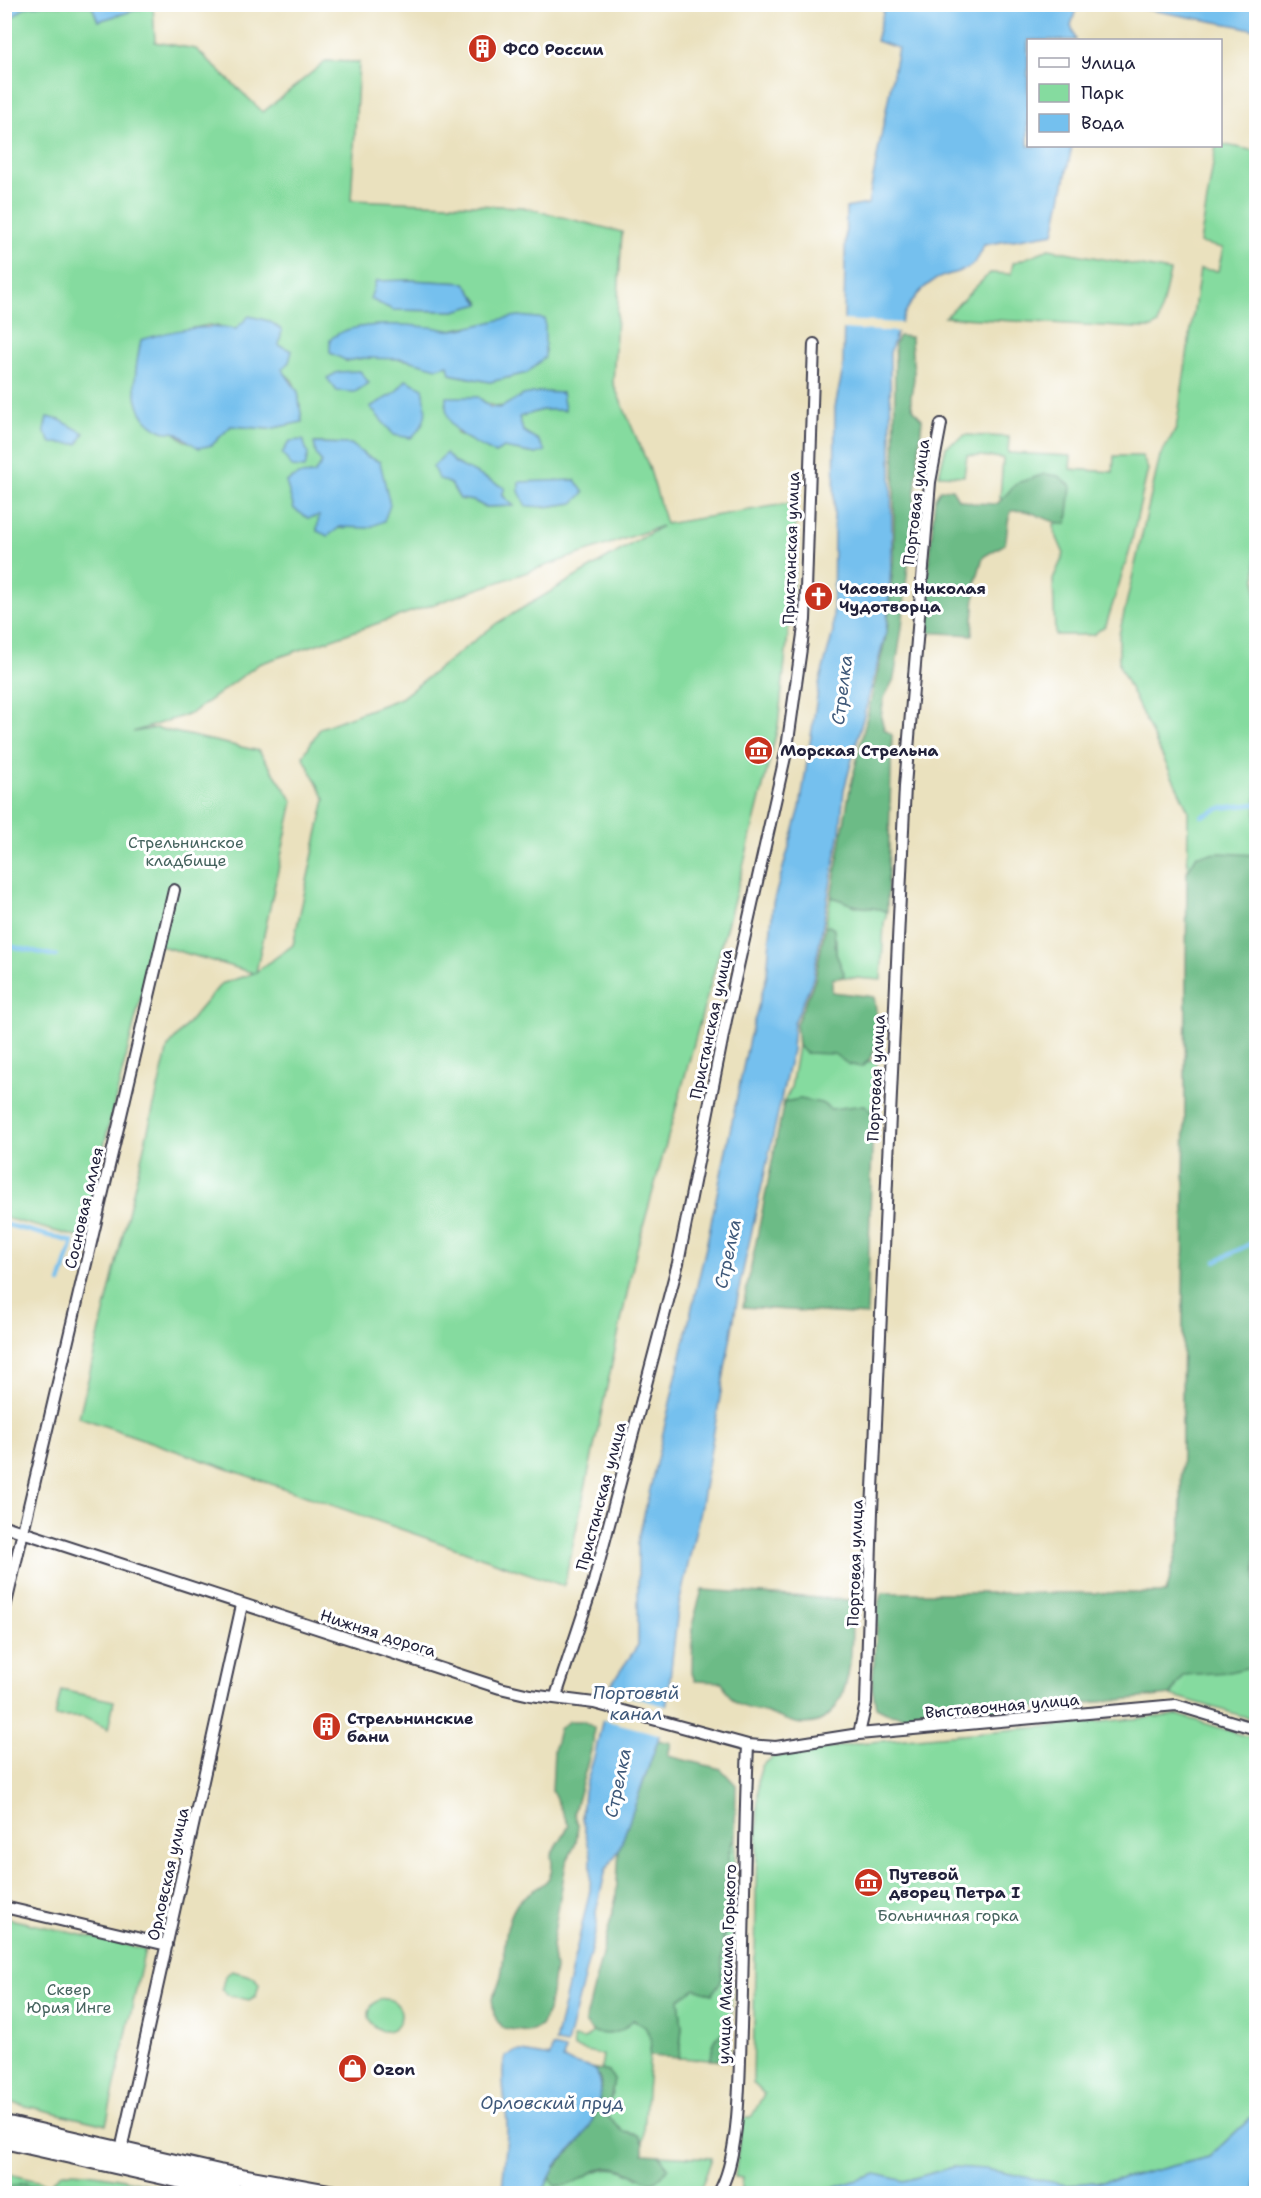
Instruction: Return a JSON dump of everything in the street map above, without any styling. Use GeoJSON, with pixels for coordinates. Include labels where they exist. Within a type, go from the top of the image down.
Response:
{"type":"FeatureCollection","features":[{"type":"Feature","properties":{"kind":"main road"},"geometry":{"type":"LineString","coordinates":[[4,2124],[219,2173],[335,2193]]}},
{"type":"Feature","properties":{"kind":"main road"},"geometry":{"type":"LineString","coordinates":[[4,2140],[244,2193]]}},
{"type":"Feature","properties":{"kind":"street","name":"Пристанская улица"},"geometry":{"type":"LineString","coordinates":[[556,1696],[594,1581],[678,1263],[726,1020],[787,748],[805,620],[814,344]]}},
{"type":"Feature","properties":{"kind":"street","name":"Портовая улица"},"geometry":{"type":"LineString","coordinates":[[859,1734],[866,1703],[872,1511],[905,786],[930,482],[941,424]]}},
{"type":"Feature","properties":{"kind":"street","name":"Сосновая аллея"},"geometry":{"type":"LineString","coordinates":[[4,1612],[174,890]]}},
{"type":"Feature","properties":{"kind":"street","name":"Нижняя дорога"},"geometry":{"type":"LineString","coordinates":[[4,1526],[500,1688],[530,1695],[556,1696],[594,1702],[748,1745]]}},
{"type":"Feature","properties":{"kind":"street","name":"Орловская улица"},"geometry":{"type":"LineString","coordinates":[[121,2150],[242,1605]]}},
{"type":"Feature","properties":{"kind":"street","name":"Выставочная улица"},"geometry":{"type":"LineString","coordinates":[[748,1745],[776,1747],[859,1734],[1176,1705],[1257,1729]]}},
{"type":"Feature","properties":{"kind":"street","name":"улица Максима Горького"},"geometry":{"type":"LineString","coordinates":[[718,2193],[725,2188],[739,2090],[748,1745]]}},
{"type":"Feature","properties":{"kind":"street"},"geometry":{"type":"LineString","coordinates":[[4,1907],[167,1945]]}},
{"type":"Feature","properties":{"kind":"green space","name":"Стрельнинское кладбище"},"geometry":{"type":"Polygon","coordinates":[[[153,5],[155,42],[196,49],[263,112],[326,61],[359,62],[351,200],[522,207],[622,232],[613,383],[649,467],[666,524],[791,503],[798,542],[778,726],[742,871],[636,1252],[564,1586],[79,1417],[168,1047],[221,984],[254,973],[154,944],[81,1238],[5,1218],[4,24],[25,7],[92,6],[98,21],[153,5]],[[409,280],[393,310],[454,311],[480,303],[465,283],[409,280]],[[209,325],[189,329],[175,433],[185,441],[212,445],[231,426],[269,429],[302,422],[298,392],[292,380],[236,329],[209,325]],[[387,325],[347,361],[369,358],[399,359],[433,365],[449,364],[450,374],[490,382],[527,373],[470,326],[449,330],[387,325]],[[540,392],[508,405],[495,406],[478,397],[456,433],[495,453],[504,448],[536,454],[544,451],[538,440],[523,431],[519,417],[542,410],[564,410],[562,393],[540,392]],[[395,393],[384,401],[384,422],[394,435],[395,393]],[[315,443],[322,463],[314,474],[298,476],[319,516],[317,531],[350,527],[380,462],[366,456],[351,444],[315,443]],[[455,463],[451,484],[460,499],[474,501],[485,507],[513,506],[502,494],[505,488],[455,463]],[[575,480],[557,482],[545,507],[572,503],[575,480]],[[662,526],[259,664],[192,713],[133,732],[156,728],[259,751],[293,801],[256,972],[293,945],[325,799],[303,756],[320,728],[401,698],[497,623],[662,526]]]}},
{"type":"Feature","properties":{"kind":"green space"},"geometry":{"type":"Polygon","coordinates":[[[1222,144],[1256,151],[1256,1720],[1171,1695],[1166,1593],[1181,1536],[1188,810],[1119,665],[1119,635],[1160,456],[1176,429],[1200,269],[1218,271],[1223,248],[1200,243],[1216,147],[1222,147],[1222,144]]]}},
{"type":"Feature","properties":{"kind":"green space"},"geometry":{"type":"Polygon","coordinates":[[[1049,249],[1170,271],[1158,324],[1152,328],[1137,328],[945,317],[990,273],[1011,274],[1013,263],[1049,249]]]}},
{"type":"Feature","properties":{"kind":"green space"},"geometry":{"type":"Polygon","coordinates":[[[899,336],[911,337],[914,378],[911,401],[922,419],[902,627],[894,679],[884,698],[881,717],[884,729],[892,735],[887,912],[853,905],[831,897],[850,789],[887,632],[894,552],[895,343],[899,336]]]}},
{"type":"Feature","properties":{"kind":"green space"},"geometry":{"type":"Polygon","coordinates":[[[965,435],[1009,437],[1008,453],[1071,456],[1070,469],[1113,472],[1114,456],[1142,456],[1148,469],[1129,553],[1106,625],[1093,635],[1055,635],[1053,579],[1064,554],[1055,533],[1054,524],[1067,524],[1017,483],[1006,497],[1000,498],[1003,458],[967,455],[964,476],[939,475],[946,447],[965,435]]]}},
{"type":"Feature","properties":{"kind":"green space"},"geometry":{"type":"Polygon","coordinates":[[[1045,474],[1059,476],[1071,486],[1067,524],[1026,511],[1011,511],[1005,544],[983,557],[976,581],[972,635],[923,632],[935,498],[940,490],[952,489],[958,499],[972,503],[997,504],[1017,483],[1045,474]]]}},
{"type":"Feature","properties":{"kind":"green space"},"geometry":{"type":"Polygon","coordinates":[[[1220,853],[1256,855],[1256,1666],[1229,1672],[1183,1675],[1171,1695],[920,1719],[890,1714],[876,1707],[872,1687],[879,1601],[882,1593],[1166,1593],[1181,1536],[1187,872],[1197,855],[1220,853]]]}},
{"type":"Feature","properties":{"kind":"green space"},"geometry":{"type":"Polygon","coordinates":[[[831,897],[853,905],[887,912],[884,923],[881,980],[843,977],[844,973],[836,954],[836,939],[825,927],[831,897]]]}},
{"type":"Feature","properties":{"kind":"green space"},"geometry":{"type":"Polygon","coordinates":[[[829,926],[834,929],[836,954],[844,973],[843,977],[832,979],[832,992],[874,997],[878,1035],[873,1053],[861,1067],[848,1064],[834,1054],[806,1053],[798,1046],[796,1024],[815,980],[825,927],[829,926]]]}},
{"type":"Feature","properties":{"kind":"green space"},"geometry":{"type":"Polygon","coordinates":[[[798,1046],[806,1053],[834,1053],[848,1064],[861,1067],[870,1061],[877,1062],[873,1114],[864,1105],[831,1110],[821,1103],[784,1102],[791,1088],[798,1046]]]}},
{"type":"Feature","properties":{"kind":"green space"},"geometry":{"type":"Polygon","coordinates":[[[800,1099],[821,1103],[831,1109],[865,1105],[873,1114],[867,1315],[743,1307],[784,1102],[800,1099]]]}},
{"type":"Feature","properties":{"kind":"green space"},"geometry":{"type":"Polygon","coordinates":[[[702,1590],[850,1600],[852,1634],[848,1676],[842,1695],[833,1710],[820,1721],[794,1723],[740,1705],[731,1698],[722,1682],[695,1681],[692,1673],[693,1622],[702,1590]]]}},
{"type":"Feature","properties":{"kind":"green space"},"geometry":{"type":"Polygon","coordinates":[[[61,1690],[114,1701],[108,1729],[83,1717],[55,1717],[61,1690]]]}},
{"type":"Feature","properties":{"kind":"green space","name":"Больничная горка"},"geometry":{"type":"Polygon","coordinates":[[[1178,1715],[1256,1739],[1256,2113],[1209,2157],[1121,2179],[1066,2185],[953,2167],[904,2181],[876,2174],[818,2193],[741,2194],[743,2178],[735,2177],[741,2120],[752,2116],[764,2094],[753,2083],[758,1779],[762,1766],[773,1757],[860,1743],[1178,1715]]]}},
{"type":"Feature","properties":{"kind":"green space"},"geometry":{"type":"Polygon","coordinates":[[[569,1721],[583,1721],[594,1728],[593,1743],[574,1812],[578,1825],[576,1843],[566,1863],[552,1945],[555,1969],[548,2011],[541,2026],[528,2032],[503,2028],[494,2015],[492,1998],[501,1975],[507,1928],[517,1904],[523,1897],[547,1881],[552,1867],[551,1855],[569,1826],[552,1791],[554,1750],[559,1729],[569,1721]]]}},
{"type":"Feature","properties":{"kind":"green space"},"geometry":{"type":"Polygon","coordinates":[[[658,1740],[671,1743],[668,1756],[721,1769],[736,1785],[735,1833],[728,1856],[721,1981],[712,1994],[695,1988],[679,1999],[682,2027],[679,2058],[650,2056],[651,2040],[645,2026],[633,2020],[624,2028],[610,2034],[593,2032],[585,2023],[616,1898],[619,1850],[658,1740]]]}},
{"type":"Feature","properties":{"kind":"green space"},"geometry":{"type":"Polygon","coordinates":[[[735,1833],[730,2062],[727,2061],[727,2036],[713,2045],[711,2060],[679,2058],[682,2027],[679,1999],[695,1988],[724,1948],[728,1856],[735,1833]]]}},
{"type":"Feature","properties":{"kind":"green space","name":"Сквер Юрия Инге"},"geometry":{"type":"Polygon","coordinates":[[[5,1918],[145,1949],[106,2125],[5,2101],[5,1918]]]}},
{"type":"Feature","properties":{"kind":"green space"},"geometry":{"type":"Polygon","coordinates":[[[232,1971],[254,1977],[259,1984],[256,1996],[249,2000],[227,1995],[222,1988],[225,1976],[232,1971]]]}},
{"type":"Feature","properties":{"kind":"green space"},"geometry":{"type":"Polygon","coordinates":[[[385,1999],[396,2004],[401,2015],[396,2026],[385,2031],[374,2026],[369,2015],[374,2004],[385,1999]]]}},
{"type":"Feature","properties":{"kind":"green space"},"geometry":{"type":"Polygon","coordinates":[[[632,2020],[645,2026],[651,2040],[643,2144],[638,2135],[624,2132],[607,2116],[607,2107],[613,2094],[609,2072],[601,2070],[603,2055],[574,2048],[573,2038],[584,2039],[593,2032],[615,2033],[632,2020]]]}},
{"type":"Feature","properties":{"kind":"green space"},"geometry":{"type":"Polygon","coordinates":[[[723,2033],[727,2036],[727,2061],[711,2060],[715,2041],[723,2033]]]}},
{"type":"Feature","properties":{"kind":"green space"},"geometry":{"type":"Polygon","coordinates":[[[592,2068],[609,2072],[614,2080],[607,2116],[624,2132],[638,2135],[643,2144],[643,2154],[659,2155],[668,2167],[662,2177],[652,2182],[619,2168],[607,2167],[596,2170],[568,2185],[554,2185],[550,2177],[554,2170],[583,2137],[596,2112],[601,2083],[592,2068]]]}},
{"type":"Feature","properties":{"kind":"green space"},"geometry":{"type":"Polygon","coordinates":[[[659,2155],[712,2158],[699,2193],[542,2194],[550,2177],[554,2185],[566,2184],[603,2169],[613,2169],[624,2171],[637,2178],[668,2167],[659,2155]]]}},
{"type":"Feature","properties":{"kind":"green space"},"geometry":{"type":"Polygon","coordinates":[[[63,2172],[108,2176],[182,2193],[5,2194],[5,2173],[49,2184],[63,2172]]]}},
{"type":"Feature","properties":{"kind":"green space"},"geometry":{"type":"Polygon","coordinates":[[[24,2183],[46,2189],[47,2193],[7,2193],[9,2186],[24,2183]]]}},
{"type":"Feature","properties":{"kind":"water"},"geometry":{"type":"Polygon","coordinates":[[[5,4],[43,5],[25,7],[5,24],[5,4]]]}},
{"type":"Feature","properties":{"kind":"water"},"geometry":{"type":"Polygon","coordinates":[[[153,4],[98,21],[92,6],[81,5],[153,4]]]}},
{"type":"Feature","properties":{"kind":"water","name":"Портовый канал"},"geometry":{"type":"Polygon","coordinates":[[[885,5],[1080,5],[1077,6],[1071,25],[1076,39],[1027,39],[1027,147],[1072,147],[1054,233],[984,245],[980,255],[969,267],[933,281],[917,295],[905,313],[890,353],[892,552],[886,632],[844,790],[840,832],[813,979],[794,1023],[792,1050],[740,1284],[699,1516],[678,1609],[667,1703],[658,1740],[619,1850],[606,1869],[596,1912],[597,1926],[567,2045],[555,2043],[590,1890],[591,1856],[582,1819],[584,1791],[610,1686],[638,1645],[638,1541],[706,1247],[749,1039],[767,975],[773,903],[800,808],[819,684],[833,632],[835,407],[843,369],[846,208],[868,204],[898,48],[876,41],[885,5]]]}},
{"type":"Feature","properties":{"kind":"water"},"geometry":{"type":"Polygon","coordinates":[[[1123,5],[1256,5],[1256,30],[1238,26],[1123,5]]]}},
{"type":"Feature","properties":{"kind":"water"},"geometry":{"type":"Polygon","coordinates":[[[376,281],[465,283],[480,304],[454,311],[393,310],[370,299],[376,281]]]}},
{"type":"Feature","properties":{"kind":"water"},"geometry":{"type":"Polygon","coordinates":[[[249,316],[269,321],[282,330],[279,345],[292,351],[289,362],[282,369],[298,392],[302,422],[269,429],[231,426],[212,445],[199,448],[176,433],[164,432],[150,424],[142,414],[135,391],[141,340],[188,329],[212,327],[236,329],[249,316]]]}},
{"type":"Feature","properties":{"kind":"water"},"geometry":{"type":"Polygon","coordinates":[[[519,316],[545,319],[545,357],[527,373],[490,382],[450,374],[448,365],[437,368],[404,359],[362,358],[347,361],[330,353],[330,340],[338,334],[362,327],[404,325],[451,330],[519,316]]]}},
{"type":"Feature","properties":{"kind":"water"},"geometry":{"type":"Polygon","coordinates":[[[360,371],[369,383],[355,392],[337,391],[327,378],[338,372],[360,371]]]}},
{"type":"Feature","properties":{"kind":"water"},"geometry":{"type":"Polygon","coordinates":[[[406,380],[423,388],[425,403],[424,421],[411,438],[394,435],[370,407],[395,393],[406,380]]]}},
{"type":"Feature","properties":{"kind":"water"},"geometry":{"type":"Polygon","coordinates":[[[540,392],[562,393],[565,410],[542,410],[519,417],[523,431],[538,440],[545,451],[536,454],[504,448],[495,453],[476,444],[453,427],[446,409],[446,397],[478,397],[490,407],[500,408],[523,395],[540,392]]]}},
{"type":"Feature","properties":{"kind":"water"},"geometry":{"type":"Polygon","coordinates":[[[47,417],[60,420],[84,433],[78,444],[51,443],[44,431],[47,417]]]}},
{"type":"Feature","properties":{"kind":"water"},"geometry":{"type":"Polygon","coordinates":[[[303,440],[308,454],[305,468],[292,467],[282,453],[290,441],[303,440]]]}},
{"type":"Feature","properties":{"kind":"water"},"geometry":{"type":"Polygon","coordinates":[[[314,443],[351,444],[366,456],[380,462],[390,505],[384,521],[368,528],[340,527],[328,536],[317,531],[319,516],[308,518],[294,509],[286,482],[298,475],[314,474],[322,463],[316,454],[314,443]]]}},
{"type":"Feature","properties":{"kind":"water"},"geometry":{"type":"Polygon","coordinates":[[[446,453],[455,463],[505,488],[502,495],[514,506],[485,507],[474,501],[460,499],[451,484],[438,478],[433,467],[446,453]]]}},
{"type":"Feature","properties":{"kind":"water"},"geometry":{"type":"Polygon","coordinates":[[[575,480],[584,493],[573,503],[545,507],[526,506],[519,491],[519,482],[575,480]]]}},
{"type":"Feature","properties":{"kind":"water","name":"Орловский пруд"},"geometry":{"type":"Polygon","coordinates":[[[552,2047],[565,2050],[563,2060],[592,2068],[597,2072],[601,2092],[591,2124],[581,2140],[557,2163],[542,2193],[502,2193],[507,2135],[503,2074],[505,2057],[517,2051],[550,2057],[552,2047]]]}},
{"type":"Feature","properties":{"kind":"water"},"geometry":{"type":"Polygon","coordinates":[[[1256,2113],[1256,2193],[818,2193],[876,2174],[904,2181],[953,2167],[985,2169],[1066,2185],[1121,2179],[1209,2157],[1256,2113]]]}},
{"type":"Feature","properties":{"kind":"pier"},"geometry":{"type":"Polygon","coordinates":[[[842,320],[902,323],[899,332],[841,329],[842,320]]]}},
{"type":"Feature","properties":{"kind":"pier"},"geometry":{"type":"Polygon","coordinates":[[[606,1690],[669,1707],[662,1735],[600,1719],[606,1690]]]}},
{"type":"Feature","properties":{"kind":"waterway"},"geometry":{"type":"LineString","coordinates":[[1202,816],[1221,808],[1256,804]]}},
{"type":"Feature","properties":{"kind":"waterway"},"geometry":{"type":"LineString","coordinates":[[4,945],[56,956]]}},
{"type":"Feature","properties":{"kind":"waterway"},"geometry":{"type":"LineString","coordinates":[[4,1224],[73,1242],[60,1283]]}},
{"type":"Feature","properties":{"kind":"waterway"},"geometry":{"type":"LineString","coordinates":[[1216,1261],[1256,1241]]}},
{"type":"Feature","properties":{"kind":"place","name":"ФСО России"},"geometry":{"type":"Point","coordinates":[482,49]}},
{"type":"Feature","properties":{"kind":"place","name":"Часовня Николая Чудотворца"},"geometry":{"type":"Point","coordinates":[818,597]}},
{"type":"Feature","properties":{"kind":"place","name":"Морская Стрельна"},"geometry":{"type":"Point","coordinates":[759,750]}},
{"type":"Feature","properties":{"kind":"place","name":"Стрельнинские бани"},"geometry":{"type":"Point","coordinates":[326,1727]}},
{"type":"Feature","properties":{"kind":"place","name":"Путевой дворец Петра I"},"geometry":{"type":"Point","coordinates":[868,1883]}},
{"type":"Feature","properties":{"kind":"place","name":"Ozon"},"geometry":{"type":"Point","coordinates":[352,2069]}},
{"type":"Feature","properties":{"kind":"water label","name":"Стрелка"},"geometry":{"type":"Point","coordinates":[842,690]}},
{"type":"Feature","properties":{"kind":"water label","name":"Стрелка"},"geometry":{"type":"Point","coordinates":[728,1254]}},
{"type":"Feature","properties":{"kind":"water label","name":"Стрелка"},"geometry":{"type":"Point","coordinates":[618,1783]}}]}
